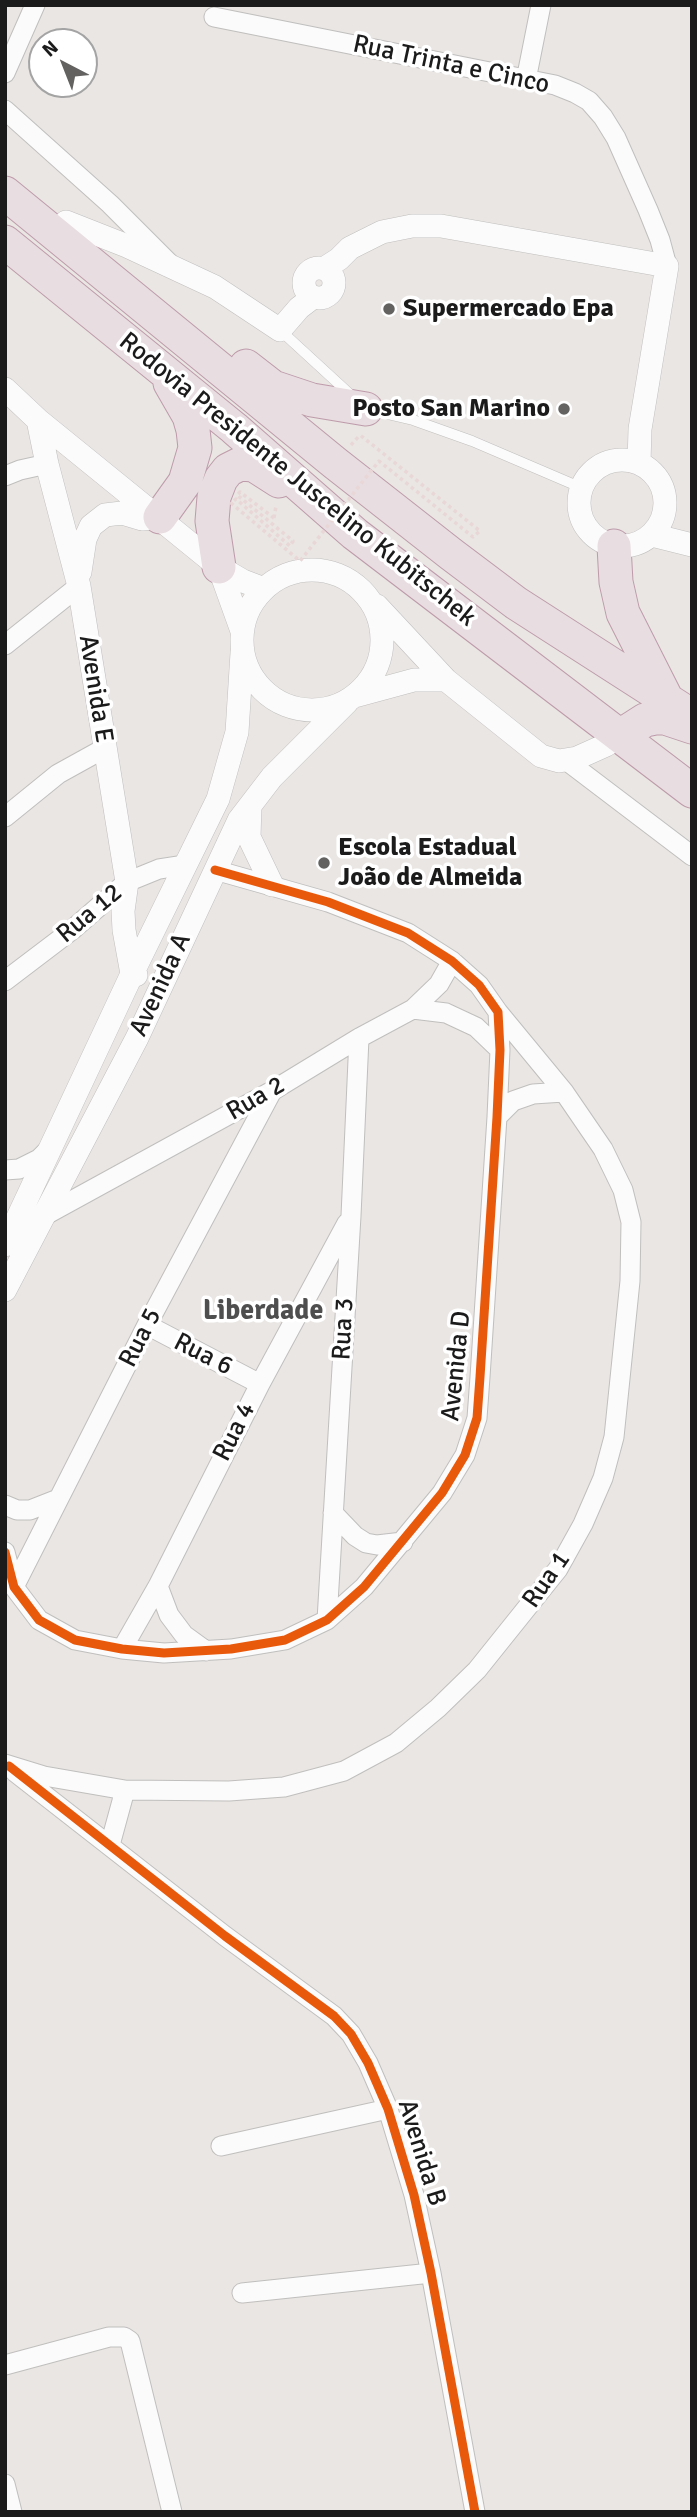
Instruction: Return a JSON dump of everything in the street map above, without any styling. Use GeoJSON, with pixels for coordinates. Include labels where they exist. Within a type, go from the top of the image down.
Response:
{"type":"FeatureCollection","features":[{"type":"Feature","properties":{"kind":"highway"},"geometry":{"type":"LineString","coordinates":[[5,172],[227,353],[273,387],[363,422]]}},
{"type":"Feature","properties":{"kind":"highway","name":"Rodovia Presidente Juscelino Kubitschek"},"geometry":{"type":"LineString","coordinates":[[5,193],[450,554],[516,603],[680,708]]}},
{"type":"Feature","properties":{"kind":"highway","name":"Rodovia Presidente Juscelino Kubitschek"},"geometry":{"type":"LineString","coordinates":[[5,242],[234,428],[355,534],[692,791]]}},
{"type":"Feature","properties":{"kind":"highway"},"geometry":{"type":"LineString","coordinates":[[159,366],[189,416],[195,448],[185,482],[160,517]]}},
{"type":"Feature","properties":{"kind":"highway"},"geometry":{"type":"LineString","coordinates":[[219,567],[212,521],[214,497],[220,479],[228,470],[240,464],[261,470],[355,534]]}},
{"type":"Feature","properties":{"kind":"highway"},"geometry":{"type":"LineString","coordinates":[[614,546],[616,582],[623,613],[680,708]]}},
{"type":"Feature","properties":{"kind":"highway"},"geometry":{"type":"LineString","coordinates":[[620,736],[645,720],[655,718],[692,727]]}},
{"type":"Feature","properties":{"kind":"street"},"geometry":{"type":"LineString","coordinates":[[5,73],[35,5]]}},
{"type":"Feature","properties":{"kind":"street"},"geometry":{"type":"LineString","coordinates":[[526,80],[541,5]]}},
{"type":"Feature","properties":{"kind":"street","name":"Rua Trinta e Cinco"},"geometry":{"type":"LineString","coordinates":[[214,17],[555,85],[575,93],[589,102],[603,117],[616,138],[660,240],[667,266]]}},
{"type":"Feature","properties":{"kind":"street"},"geometry":{"type":"LineString","coordinates":[[5,110],[110,204],[172,266]]}},
{"type":"Feature","properties":{"kind":"street"},"geometry":{"type":"LineString","coordinates":[[66,222],[215,287],[280,330],[305,299],[321,299],[328,295],[333,289],[332,267],[350,248],[382,232],[412,226],[441,226],[667,266],[632,462]]}},
{"type":"Feature","properties":{"kind":"street"},"geometry":{"type":"LineString","coordinates":[[9,397],[219,567],[264,589]]}},
{"type":"Feature","properties":{"kind":"street","name":"Avenida E"},"geometry":{"type":"LineString","coordinates":[[38,420],[79,586],[127,882],[123,911],[124,930],[132,974]]}},
{"type":"Feature","properties":{"kind":"street"},"geometry":{"type":"LineString","coordinates":[[612,462],[632,462],[651,471],[660,482],[665,495],[665,509],[656,529],[635,545],[614,546],[594,536],[581,518],[579,503],[582,488],[589,476],[599,467],[612,462]]}},
{"type":"Feature","properties":{"kind":"street"},"geometry":{"type":"LineString","coordinates":[[5,476],[47,464]]}},
{"type":"Feature","properties":{"kind":"street"},"geometry":{"type":"LineString","coordinates":[[5,645],[79,586],[85,538],[91,526],[106,514],[121,513],[142,519],[160,517]]}},
{"type":"Feature","properties":{"kind":"street"},"geometry":{"type":"LineString","coordinates":[[656,529],[690,545]]}},
{"type":"Feature","properties":{"kind":"street"},"geometry":{"type":"LineString","coordinates":[[219,567],[250,674],[264,692],[282,705],[304,710],[326,710],[350,699],[414,680],[446,680]]}},
{"type":"Feature","properties":{"kind":"street"},"geometry":{"type":"LineString","coordinates":[[242,642],[249,608],[264,589],[284,575],[307,570],[331,572],[353,582],[446,680],[541,756],[567,761],[606,745],[620,736]]}},
{"type":"Feature","properties":{"kind":"street"},"geometry":{"type":"LineString","coordinates":[[350,699],[365,687],[378,666],[383,643],[380,620],[370,599]]}},
{"type":"Feature","properties":{"kind":"street","name":"Avenida A"},"geometry":{"type":"LineString","coordinates":[[5,1245],[12,1212],[54,1144],[132,974],[218,799],[237,732],[242,642]]}},
{"type":"Feature","properties":{"kind":"street","name":"Avenida A"},"geometry":{"type":"LineString","coordinates":[[5,1290],[137,1038],[239,820],[272,777],[350,699]]}},
{"type":"Feature","properties":{"kind":"street"},"geometry":{"type":"LineString","coordinates":[[5,817],[58,774],[105,748]]}},
{"type":"Feature","properties":{"kind":"street"},"geometry":{"type":"LineString","coordinates":[[567,761],[692,856]]}},
{"type":"Feature","properties":{"kind":"street"},"geometry":{"type":"LineString","coordinates":[[250,806],[249,837],[272,884]]}},
{"type":"Feature","properties":{"kind":"street","name":"Rua 12"},"geometry":{"type":"LineString","coordinates":[[5,981],[72,930],[127,882],[159,869],[185,865]]}},
{"type":"Feature","properties":{"kind":"street"},"geometry":{"type":"LineString","coordinates":[[215,870],[328,902],[408,933],[452,961],[479,985],[498,1012]]}},
{"type":"Feature","properties":{"kind":"street","name":"Rua 2"},"geometry":{"type":"LineString","coordinates":[[42,1217],[272,1091],[413,1009],[439,984],[452,961]]}},
{"type":"Feature","properties":{"kind":"street"},"geometry":{"type":"LineString","coordinates":[[132,974],[162,983]]}},
{"type":"Feature","properties":{"kind":"street"},"geometry":{"type":"LineString","coordinates":[[413,1009],[446,1013],[475,1027],[500,1050]]}},
{"type":"Feature","properties":{"kind":"street","name":"Avenida D"},"geometry":{"type":"LineString","coordinates":[[5,1552],[14,1587],[39,1620],[75,1640],[122,1649],[164,1653],[206,1651],[285,1640],[327,1620],[365,1587],[442,1493],[465,1455],[477,1418],[497,1117],[500,1050],[498,1012]]}},
{"type":"Feature","properties":{"kind":"street","name":"Rua 1"},"geometry":{"type":"LineString","coordinates":[[7,1765],[82,1784],[125,1790],[229,1791],[284,1787],[344,1771],[396,1742],[438,1708],[477,1670],[558,1569],[583,1524],[603,1478],[614,1437],[630,1281],[631,1222],[623,1190],[603,1149],[564,1092],[498,1012]]}},
{"type":"Feature","properties":{"kind":"street","name":"Rua 3"},"geometry":{"type":"LineString","coordinates":[[327,1620],[359,1038]]}},
{"type":"Feature","properties":{"kind":"street","name":"Rua 5"},"geometry":{"type":"LineString","coordinates":[[14,1587],[147,1325],[272,1091]]}},
{"type":"Feature","properties":{"kind":"street"},"geometry":{"type":"LineString","coordinates":[[497,1117],[513,1101],[533,1094],[564,1092]]}},
{"type":"Feature","properties":{"kind":"street"},"geometry":{"type":"LineString","coordinates":[[5,1170],[19,1169],[39,1159],[54,1144]]}},
{"type":"Feature","properties":{"kind":"street","name":"Rua 4"},"geometry":{"type":"LineString","coordinates":[[122,1649],[158,1586],[260,1384],[351,1216]]}},
{"type":"Feature","properties":{"kind":"street","name":"Rua 6"},"geometry":{"type":"LineString","coordinates":[[147,1325],[260,1384]]}},
{"type":"Feature","properties":{"kind":"street"},"geometry":{"type":"LineString","coordinates":[[5,1505],[18,1510],[30,1510],[58,1499]]}},
{"type":"Feature","properties":{"kind":"street"},"geometry":{"type":"LineString","coordinates":[[333,1513],[355,1536],[366,1543],[377,1545],[403,1542]]}},
{"type":"Feature","properties":{"kind":"street"},"geometry":{"type":"LineString","coordinates":[[158,1586],[169,1615],[184,1635],[206,1651]]}},
{"type":"Feature","properties":{"kind":"street","name":"Avenida B"},"geometry":{"type":"LineString","coordinates":[[7,1765],[225,1936],[334,2016],[351,2034],[368,2063],[388,2109],[414,2195],[475,2512]]}},
{"type":"Feature","properties":{"kind":"street"},"geometry":{"type":"LineString","coordinates":[[110,1845],[125,1790]]}},
{"type":"Feature","properties":{"kind":"street"},"geometry":{"type":"LineString","coordinates":[[221,2146],[388,2109]]}},
{"type":"Feature","properties":{"kind":"street"},"geometry":{"type":"LineString","coordinates":[[242,2292],[431,2273]]}},
{"type":"Feature","properties":{"kind":"street"},"geometry":{"type":"LineString","coordinates":[[5,2365],[109,2337],[124,2337],[133,2348],[172,2512]]}},
{"type":"Feature","properties":{"kind":"street"},"geometry":{"type":"LineString","coordinates":[[5,2484],[12,2512]]}},
{"type":"Feature","properties":{"kind":"lane"},"geometry":{"type":"LineString","coordinates":[[280,330],[363,422],[413,420],[472,440],[582,488]]}},
{"type":"Feature","properties":{"kind":"path"},"geometry":{"type":"LineString","coordinates":[[274,518],[240,492],[237,495],[293,541],[290,546],[236,499],[231,503],[300,561],[379,461],[473,537],[480,531],[363,422]]}},
{"type":"Feature","properties":{"kind":"cycle path"},"geometry":{"type":"LineString","coordinates":[[5,1552],[14,1587],[39,1620],[75,1640],[122,1649],[164,1653],[231,1649],[285,1640],[327,1620],[364,1587],[442,1493],[465,1455],[477,1418],[497,1117],[500,1050],[498,1012],[479,985],[452,961],[408,933],[328,902],[215,870]]}},
{"type":"Feature","properties":{"kind":"cycle path"},"geometry":{"type":"LineString","coordinates":[[9,1766],[225,1936],[334,2016],[351,2034],[368,2063],[388,2109],[414,2195],[475,2512]]}},
{"type":"Feature","properties":{"kind":"place","name":"Supermercado Epa"},"geometry":{"type":"Point","coordinates":[389,309]}},
{"type":"Feature","properties":{"kind":"place","name":"Posto San Marino"},"geometry":{"type":"Point","coordinates":[564,409]}},
{"type":"Feature","properties":{"kind":"place","name":"Escola Estadual João de Almeida"},"geometry":{"type":"Point","coordinates":[324,863]}},
{"type":"Feature","properties":{"kind":"district","name":"Liberdade"},"geometry":{"type":"Point","coordinates":[263,1312]}}]}
